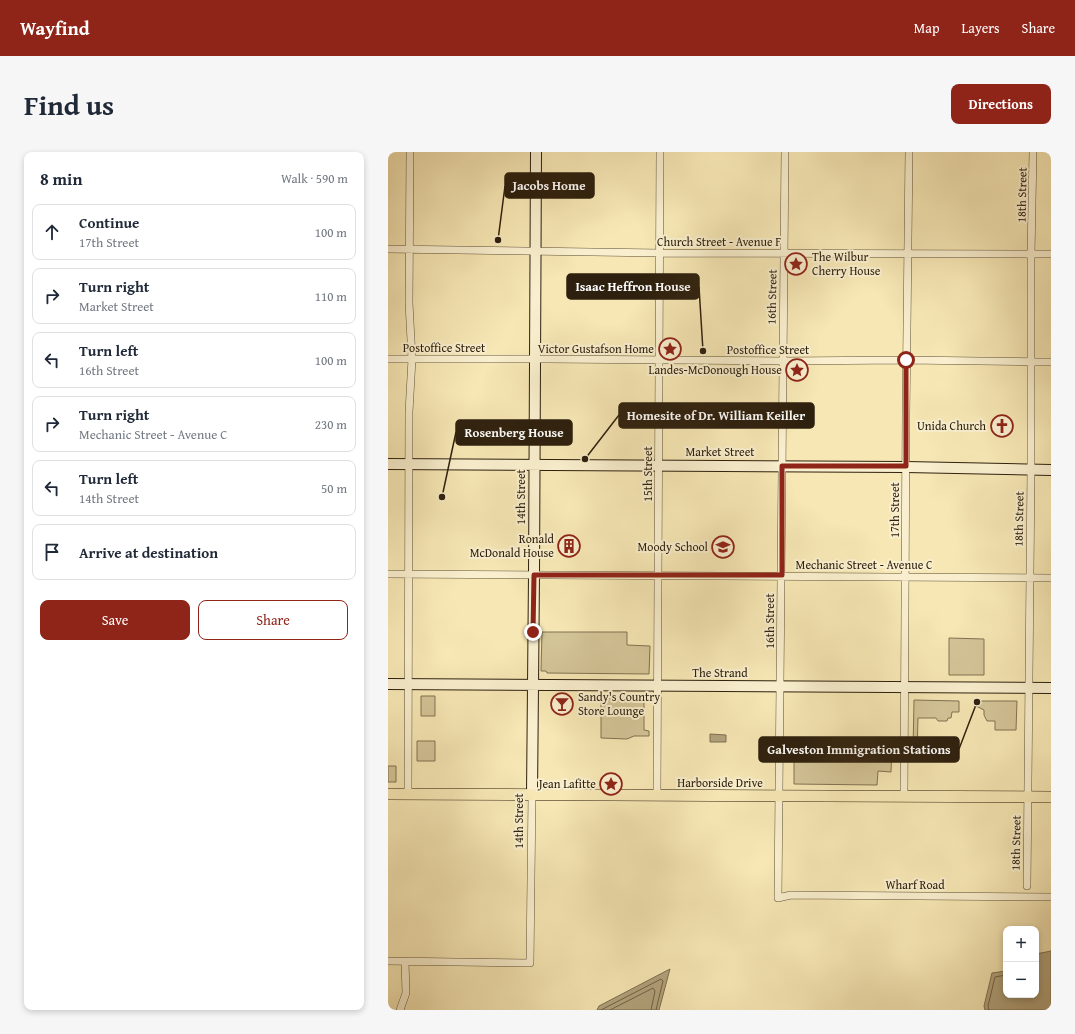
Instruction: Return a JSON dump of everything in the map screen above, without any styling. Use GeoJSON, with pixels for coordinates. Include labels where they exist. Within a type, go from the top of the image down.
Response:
{"type":"FeatureCollection","features":[{"type":"Feature","properties":{"kind":"main road","name":"14th Street"},"geometry":{"type":"LineString","coordinates":[[532,795],[536,152]]}},
{"type":"Feature","properties":{"kind":"main road","name":"Market Street"},"geometry":{"type":"LineString","coordinates":[[388,464],[906,466],[1051,470]]}},
{"type":"Feature","properties":{"kind":"main road","name":"The Strand"},"geometry":{"type":"LineString","coordinates":[[388,684],[1051,688]]}},
{"type":"Feature","properties":{"kind":"main road","name":"Harborside Drive"},"geometry":{"type":"LineString","coordinates":[[388,794],[1051,797]]}},
{"type":"Feature","properties":{"kind":"street"},"geometry":{"type":"LineString","coordinates":[[408,794],[408,464],[412,359],[409,303],[410,152]]}},
{"type":"Feature","properties":{"kind":"street","name":"15th Street"},"geometry":{"type":"LineString","coordinates":[[657,795],[660,152]]}},
{"type":"Feature","properties":{"kind":"street","name":"16th Street"},"geometry":{"type":"LineString","coordinates":[[778,898],[785,152]]}},
{"type":"Feature","properties":{"kind":"street","name":"17th Street"},"geometry":{"type":"LineString","coordinates":[[904,797],[906,360],[909,152]]}},
{"type":"Feature","properties":{"kind":"street","name":"18th Street"},"geometry":{"type":"LineString","coordinates":[[1027,886],[1033,152]]}},
{"type":"Feature","properties":{"kind":"street","name":"Church Street - Avenue F"},"geometry":{"type":"LineString","coordinates":[[388,250],[660,253],[1051,254]]}},
{"type":"Feature","properties":{"kind":"street","name":"Postoffice Street"},"geometry":{"type":"LineString","coordinates":[[388,359],[658,359],[783,361],[906,360],[1051,362]]}},
{"type":"Feature","properties":{"kind":"street","name":"Mechanic Street - Avenue C"},"geometry":{"type":"LineString","coordinates":[[388,574],[658,576],[782,575],[1051,578]]}},
{"type":"Feature","properties":{"kind":"street","name":"14th Street"},"geometry":{"type":"LineString","coordinates":[[405,961],[530,963],[532,795]]}},
{"type":"Feature","properties":{"kind":"street","name":"Wharf Road"},"geometry":{"type":"LineString","coordinates":[[778,898],[791,895],[1051,897]]}},
{"type":"Feature","properties":{"kind":"street"},"geometry":{"type":"LineString","coordinates":[[388,961],[405,961],[406,993],[400,1010]]}},
{"type":"Feature","properties":{"kind":"shaded area"},"geometry":{"type":"Polygon","coordinates":[[[542,632],[627,632],[627,645],[650,646],[649,674],[547,673],[546,671],[541,671],[542,632]]]}},
{"type":"Feature","properties":{"kind":"shaded area"},"geometry":{"type":"Polygon","coordinates":[[[949,638],[984,639],[984,675],[949,675],[949,638]]]}},
{"type":"Feature","properties":{"kind":"shaded area"},"geometry":{"type":"Polygon","coordinates":[[[421,696],[435,696],[435,716],[421,716],[421,696]]]}},
{"type":"Feature","properties":{"kind":"shaded area"},"geometry":{"type":"Polygon","coordinates":[[[601,698],[644,699],[644,730],[649,731],[649,736],[634,736],[627,739],[601,738],[601,698]]]}},
{"type":"Feature","properties":{"kind":"shaded area"},"geometry":{"type":"Polygon","coordinates":[[[914,700],[959,701],[959,712],[952,712],[951,718],[948,718],[947,721],[938,721],[936,718],[918,718],[917,752],[913,751],[914,700]]]}},
{"type":"Feature","properties":{"kind":"shaded area"},"geometry":{"type":"Polygon","coordinates":[[[976,701],[1017,701],[1016,730],[995,730],[995,721],[987,721],[984,715],[984,710],[976,706],[976,701]]]}},
{"type":"Feature","properties":{"kind":"shaded area"},"geometry":{"type":"Polygon","coordinates":[[[417,741],[435,741],[435,761],[417,761],[417,741]]]}},
{"type":"Feature","properties":{"kind":"shaded area"},"geometry":{"type":"Polygon","coordinates":[[[794,745],[827,746],[826,753],[842,754],[843,746],[892,746],[891,772],[878,771],[877,785],[794,784],[794,745]]]}},
{"type":"Feature","properties":{"kind":"shaded area"},"geometry":{"type":"Polygon","coordinates":[[[388,766],[396,766],[396,782],[388,782],[388,766]]]}},
{"type":"Feature","properties":{"kind":"water"},"geometry":{"type":"Polygon","coordinates":[[[710,734],[726,735],[726,742],[710,742],[710,734]]]}},
{"type":"Feature","properties":{"kind":"water"},"geometry":{"type":"Polygon","coordinates":[[[1051,951],[1051,1010],[985,1010],[984,1006],[992,973],[1003,971],[1003,998],[1039,998],[1039,953],[1051,951]]]}},
{"type":"Feature","properties":{"kind":"water"},"geometry":{"type":"Polygon","coordinates":[[[670,969],[659,1010],[597,1010],[599,1006],[670,969]]]}},
{"type":"Feature","properties":{"kind":"place","name":"Jacobs Home"},"geometry":{"type":"Point","coordinates":[498,240]}},
{"type":"Feature","properties":{"kind":"place","name":"The Wilbur Cherry House"},"geometry":{"type":"Point","coordinates":[796,264]}},
{"type":"Feature","properties":{"kind":"place","name":"Victor Gustafson Home"},"geometry":{"type":"Point","coordinates":[670,349]}},
{"type":"Feature","properties":{"kind":"place","name":"Isaac Heffron House"},"geometry":{"type":"Point","coordinates":[703,351]}},
{"type":"Feature","properties":{"kind":"place","name":"Landes-McDonough House"},"geometry":{"type":"Point","coordinates":[797,370]}},
{"type":"Feature","properties":{"kind":"place","name":"Unida Church"},"geometry":{"type":"Point","coordinates":[1002,426]}},
{"type":"Feature","properties":{"kind":"place","name":"Homesite of Dr. William Keiller"},"geometry":{"type":"Point","coordinates":[585,459]}},
{"type":"Feature","properties":{"kind":"place","name":"Rosenberg House"},"geometry":{"type":"Point","coordinates":[442,497]}},
{"type":"Feature","properties":{"kind":"place","name":"Ronald McDonald House"},"geometry":{"type":"Point","coordinates":[569,546]}},
{"type":"Feature","properties":{"kind":"place","name":"Moody School"},"geometry":{"type":"Point","coordinates":[723,547]}},
{"type":"Feature","properties":{"kind":"place","name":"Galveston Immigration Stations"},"geometry":{"type":"Point","coordinates":[977,702]}},
{"type":"Feature","properties":{"kind":"place","name":"Sandy's Country Store Lounge"},"geometry":{"type":"Point","coordinates":[562,704]}},
{"type":"Feature","properties":{"kind":"place","name":"Jean Lafitte"},"geometry":{"type":"Point","coordinates":[611,784]}},
{"type":"Feature","properties":{"kind":"route"},"geometry":{"type":"LineString","coordinates":[[533,632],[534,575],[782,575],[782,466],[906,466],[906,360]]}}]}
